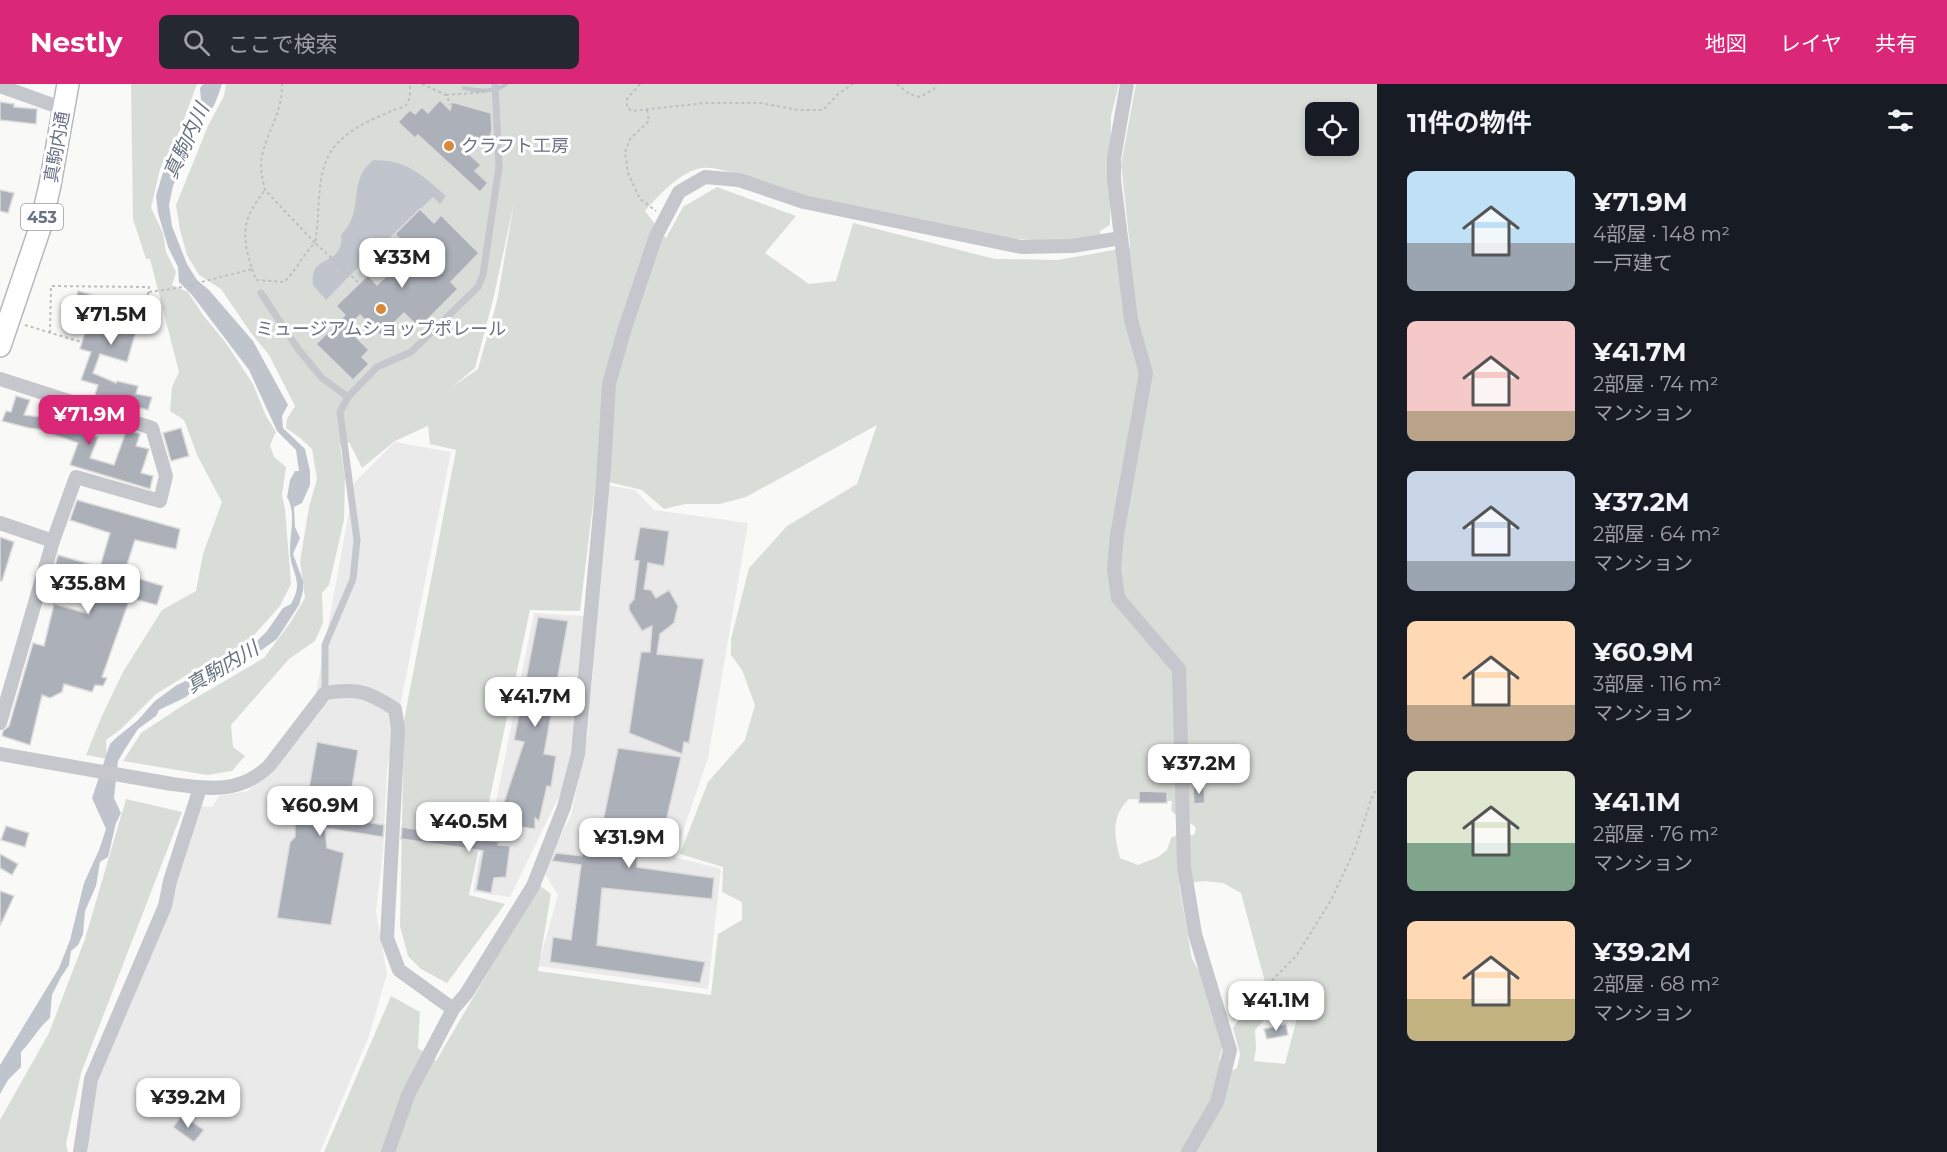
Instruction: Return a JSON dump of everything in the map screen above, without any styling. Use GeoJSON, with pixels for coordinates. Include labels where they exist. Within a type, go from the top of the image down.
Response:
{"type":"FeatureCollection","features":[{"type":"Feature","properties":{"kind":"highway","name":"真駒内通"},"geometry":{"type":"LineString","coordinates":[[0,346],[42,218],[68,84]]}},
{"type":"Feature","properties":{"kind":"street"},"geometry":{"type":"LineString","coordinates":[[1126,84],[1114,158],[1114,180],[1131,320],[1146,373],[1117,536],[1115,579],[1118,598],[1179,669],[1184,867],[1195,934],[1230,1050],[1217,1101],[1188,1152]]}},
{"type":"Feature","properties":{"kind":"street"},"geometry":{"type":"LineString","coordinates":[[0,86],[21,88],[64,109]]}},
{"type":"Feature","properties":{"kind":"street"},"geometry":{"type":"LineString","coordinates":[[388,1152],[408,1095],[453,1009],[466,994],[533,886],[564,807],[578,754],[604,468],[609,384],[656,236],[679,192],[705,177],[739,180],[804,202],[1021,247],[1072,246],[1121,238]]}},
{"type":"Feature","properties":{"kind":"street"},"geometry":{"type":"LineString","coordinates":[[0,380],[152,428],[166,476],[160,501],[76,477],[53,541],[0,723]]}},
{"type":"Feature","properties":{"kind":"street"},"geometry":{"type":"LineString","coordinates":[[0,523],[53,541]]}},
{"type":"Feature","properties":{"kind":"street"},"geometry":{"type":"LineString","coordinates":[[0,754],[172,784],[200,788],[230,788],[259,776],[269,766],[325,693],[351,689],[374,695],[395,709],[398,729],[387,938],[399,970],[453,1009]]}},
{"type":"Feature","properties":{"kind":"street"},"geometry":{"type":"LineString","coordinates":[[80,1152],[91,1078],[165,906],[170,881],[200,788]]}},
{"type":"Feature","properties":{"kind":"lane"},"geometry":{"type":"LineString","coordinates":[[325,693],[325,645],[353,579],[357,540],[340,412],[348,397],[377,367],[411,352],[477,287],[483,275],[499,167],[495,84]]}},
{"type":"Feature","properties":{"kind":"lane"},"geometry":{"type":"LineString","coordinates":[[261,293],[298,349],[322,378],[348,397]]}},
{"type":"Feature","properties":{"kind":"path"},"geometry":{"type":"LineString","coordinates":[[282,84],[283,98],[262,154],[261,171],[265,190],[315,243],[358,282]]}},
{"type":"Feature","properties":{"kind":"path"},"geometry":{"type":"LineString","coordinates":[[265,190],[252,206],[246,219],[244,231],[246,251],[256,280],[284,282],[296,271],[306,252],[315,243],[319,222],[322,171],[330,153],[342,138],[375,119],[405,106],[410,96],[410,84]]}},
{"type":"Feature","properties":{"kind":"path"},"geometry":{"type":"LineString","coordinates":[[422,84],[446,95],[489,92]]}},
{"type":"Feature","properties":{"kind":"path"},"geometry":{"type":"LineString","coordinates":[[640,84],[627,99],[627,106],[631,111],[707,103],[750,103],[798,110],[823,110],[838,94],[853,84]]}},
{"type":"Feature","properties":{"kind":"path"},"geometry":{"type":"LineString","coordinates":[[897,84],[909,94],[920,97],[934,89],[936,84]]}},
{"type":"Feature","properties":{"kind":"path"},"geometry":{"type":"LineString","coordinates":[[446,95],[451,105]]}},
{"type":"Feature","properties":{"kind":"path"},"geometry":{"type":"LineString","coordinates":[[647,110],[649,121],[630,139],[626,152],[628,173],[640,199],[666,218]]}},
{"type":"Feature","properties":{"kind":"path"},"geometry":{"type":"LineString","coordinates":[[149,292],[178,288],[252,269]]}},
{"type":"Feature","properties":{"kind":"path"},"geometry":{"type":"LineString","coordinates":[[50,333],[51,286],[149,286],[145,315]]}},
{"type":"Feature","properties":{"kind":"path"},"geometry":{"type":"LineString","coordinates":[[12,313],[50,333],[81,342]]}},
{"type":"Feature","properties":{"kind":"path"},"geometry":{"type":"LineString","coordinates":[[1224,1028],[1297,955],[1331,900],[1355,849],[1377,788]]}},
{"type":"Feature","properties":{"kind":"shaded area"},"geometry":{"type":"Polygon","coordinates":[[[131,84],[197,84],[180,130],[160,169],[151,208],[163,233],[166,252],[176,272],[172,285],[188,292],[226,343],[253,384],[266,416],[276,432],[270,445],[274,457],[286,467],[282,495],[291,584],[280,606],[248,642],[223,663],[190,673],[156,694],[121,729],[106,740],[107,759],[86,755],[101,718],[123,672],[162,610],[196,591],[203,554],[222,502],[198,457],[184,420],[170,411],[172,387],[179,372],[150,259],[146,259],[133,219],[131,84]]]}},
{"type":"Feature","properties":{"kind":"shaded area"},"geometry":{"type":"Polygon","coordinates":[[[226,84],[1119,84],[1111,116],[1110,225],[1100,231],[1100,238],[1048,241],[969,232],[803,195],[711,168],[694,170],[678,179],[645,211],[666,238],[683,207],[717,187],[796,216],[765,253],[809,284],[836,281],[853,223],[995,259],[1058,260],[1130,247],[1121,164],[1136,84],[1377,84],[1377,1152],[324,1152],[391,996],[420,1012],[418,1048],[436,1061],[539,885],[551,894],[538,971],[711,995],[718,934],[742,920],[742,902],[722,892],[723,867],[680,854],[708,782],[745,740],[755,705],[742,670],[731,655],[731,639],[749,568],[787,526],[857,484],[877,425],[746,497],[720,504],[685,504],[664,509],[642,490],[596,479],[580,611],[530,610],[469,895],[505,904],[447,983],[421,969],[408,956],[400,926],[404,720],[456,450],[430,444],[428,426],[395,441],[362,468],[349,442],[340,446],[345,477],[344,520],[329,585],[322,593],[323,623],[315,641],[289,659],[231,725],[233,747],[245,756],[232,771],[207,775],[123,761],[141,733],[264,658],[305,598],[300,562],[309,507],[317,479],[312,449],[286,428],[287,419],[295,406],[269,355],[221,289],[199,275],[187,255],[180,230],[176,205],[208,126],[224,96],[226,84]],[[514,203],[493,300],[475,368],[452,387],[478,369],[497,301],[514,203]],[[1129,799],[1119,812],[1117,819],[1115,834],[1120,858],[1138,865],[1158,857],[1167,850],[1171,838],[1178,834],[1194,835],[1196,828],[1171,810],[1172,801],[1129,799]],[[1205,881],[1179,884],[1192,959],[1224,1014],[1223,1045],[1219,1060],[1229,1072],[1237,1068],[1240,1054],[1233,1028],[1240,1018],[1256,1005],[1261,1010],[1264,1020],[1255,1030],[1254,1061],[1285,1064],[1298,1014],[1272,1008],[1241,893],[1223,883],[1205,881]]]}},
{"type":"Feature","properties":{"kind":"shaded area"},"geometry":{"type":"Polygon","coordinates":[[[395,442],[451,452],[387,771],[383,853],[376,911],[387,974],[369,1036],[320,1152],[88,1152],[86,1145],[96,1081],[201,806],[212,807],[219,796],[248,791],[290,748],[312,716],[354,483],[395,442]]]}},
{"type":"Feature","properties":{"kind":"shaded area"},"geometry":{"type":"Polygon","coordinates":[[[607,485],[635,490],[654,510],[748,523],[708,758],[674,857],[721,869],[708,989],[538,966],[558,895],[543,871],[571,815],[588,734],[607,485]]]}},
{"type":"Feature","properties":{"kind":"shaded area"},"geometry":{"type":"Polygon","coordinates":[[[534,613],[585,616],[577,731],[568,778],[510,897],[473,892],[479,857],[491,826],[534,613]]]}},
{"type":"Feature","properties":{"kind":"shaded area"},"geometry":{"type":"Polygon","coordinates":[[[126,799],[182,812],[81,1073],[66,1144],[68,1152],[0,1152],[0,1120],[49,1033],[85,939],[126,799]]]}},
{"type":"Feature","properties":{"kind":"water","name":"真駒内川"},"geometry":{"type":"Polygon","coordinates":[[[203,84],[222,84],[211,110],[198,122],[194,140],[173,186],[169,205],[172,226],[187,264],[197,280],[209,290],[253,341],[288,405],[282,416],[283,428],[305,449],[310,471],[310,485],[302,503],[294,507],[295,527],[300,538],[293,554],[303,581],[303,591],[299,605],[277,639],[217,682],[202,682],[186,697],[159,710],[156,716],[138,729],[125,749],[118,761],[114,798],[121,813],[116,823],[108,857],[100,862],[96,886],[85,911],[83,934],[78,945],[71,951],[69,965],[52,995],[50,1018],[21,1052],[21,1067],[8,1080],[0,1094],[0,1065],[59,968],[70,940],[84,883],[106,829],[92,798],[110,744],[137,721],[155,701],[177,685],[211,669],[222,667],[246,652],[267,631],[283,608],[291,604],[296,590],[297,581],[290,553],[292,511],[287,497],[290,480],[295,471],[299,471],[296,450],[277,431],[249,370],[192,295],[179,282],[178,267],[168,247],[158,213],[156,196],[166,162],[192,111],[201,100],[200,88],[203,84]]]}},
{"type":"Feature","properties":{"kind":"water"},"geometry":{"type":"Polygon","coordinates":[[[373,160],[396,163],[414,170],[446,196],[440,204],[433,197],[387,240],[376,241],[374,251],[326,300],[313,285],[313,275],[321,263],[337,252],[341,235],[353,216],[360,177],[373,160]]]}},
{"type":"Feature","properties":{"kind":"building","name":"クラフト工房"},"geometry":{"type":"Polygon","coordinates":[[[440,100],[450,110],[452,102],[491,113],[492,130],[489,140],[475,137],[468,153],[481,165],[475,171],[488,183],[480,192],[418,135],[415,138],[398,122],[410,110],[415,114],[422,107],[428,113],[440,100]]]}},
{"type":"Feature","properties":{"kind":"building"},"geometry":{"type":"Polygon","coordinates":[[[0,102],[14,104],[14,107],[37,109],[36,124],[0,120],[0,102]]]}},
{"type":"Feature","properties":{"kind":"building"},"geometry":{"type":"Polygon","coordinates":[[[0,190],[14,193],[8,213],[0,211],[0,190]]]}},
{"type":"Feature","properties":{"kind":"building"},"geometry":{"type":"Polygon","coordinates":[[[420,209],[434,223],[441,215],[479,253],[451,282],[458,289],[419,328],[404,313],[381,336],[360,315],[347,328],[369,350],[362,357],[369,364],[353,380],[316,344],[345,315],[336,306],[368,275],[377,285],[412,251],[395,234],[420,209]]]}},
{"type":"Feature","properties":{"kind":"building"},"geometry":{"type":"Polygon","coordinates":[[[78,291],[128,305],[126,312],[149,319],[145,333],[136,331],[127,362],[100,354],[93,373],[116,383],[117,381],[138,386],[136,394],[152,397],[148,410],[105,398],[105,401],[94,398],[98,385],[81,380],[91,352],[80,349],[92,309],[75,304],[78,291]]]}},
{"type":"Feature","properties":{"kind":"building"},"geometry":{"type":"Polygon","coordinates":[[[16,396],[30,400],[24,415],[62,420],[78,425],[76,431],[98,437],[90,458],[114,465],[127,429],[140,434],[136,446],[149,449],[141,473],[153,476],[150,489],[70,465],[78,443],[53,434],[55,431],[29,428],[2,421],[6,411],[11,412],[16,396]]]}},
{"type":"Feature","properties":{"kind":"building"},"geometry":{"type":"Polygon","coordinates":[[[181,428],[189,456],[171,461],[163,433],[181,428]]]}},
{"type":"Feature","properties":{"kind":"building"},"geometry":{"type":"Polygon","coordinates":[[[77,500],[180,529],[176,549],[135,540],[124,574],[163,586],[157,605],[130,598],[102,677],[107,678],[103,686],[95,685],[92,692],[64,684],[62,692],[50,698],[42,695],[30,745],[2,736],[3,731],[9,726],[33,643],[44,646],[54,604],[89,614],[96,589],[61,576],[61,571],[54,569],[58,555],[100,567],[110,533],[70,520],[77,500]]]}},
{"type":"Feature","properties":{"kind":"building"},"geometry":{"type":"Polygon","coordinates":[[[640,527],[669,531],[664,566],[648,563],[644,589],[651,590],[656,598],[669,590],[678,606],[674,623],[660,634],[657,654],[704,659],[689,743],[684,742],[682,754],[629,733],[641,652],[650,652],[652,626],[642,631],[629,610],[629,605],[634,599],[639,561],[634,560],[640,527]]]}},
{"type":"Feature","properties":{"kind":"building"},"geometry":{"type":"Polygon","coordinates":[[[0,537],[14,542],[2,581],[0,581],[0,537]]]}},
{"type":"Feature","properties":{"kind":"building"},"geometry":{"type":"Polygon","coordinates":[[[538,617],[568,621],[544,754],[556,756],[551,787],[547,786],[539,821],[535,818],[535,829],[496,826],[524,742],[514,740],[538,617]]]}},
{"type":"Feature","properties":{"kind":"building"},"geometry":{"type":"Polygon","coordinates":[[[317,742],[358,750],[347,819],[384,825],[383,837],[325,828],[327,848],[344,853],[331,925],[277,918],[290,842],[295,837],[295,825],[279,822],[278,806],[300,809],[303,787],[309,788],[317,742]]]}},
{"type":"Feature","properties":{"kind":"building"},"geometry":{"type":"Polygon","coordinates":[[[618,748],[681,757],[663,835],[631,834],[628,853],[637,855],[637,867],[714,878],[712,899],[602,888],[597,945],[705,962],[700,983],[550,962],[553,937],[571,940],[581,865],[552,861],[556,853],[582,856],[583,843],[598,846],[618,748]]]}},
{"type":"Feature","properties":{"kind":"building"},"geometry":{"type":"Polygon","coordinates":[[[1193,787],[1204,787],[1205,803],[1194,804],[1193,787]]]}},
{"type":"Feature","properties":{"kind":"building"},"geometry":{"type":"Polygon","coordinates":[[[1139,791],[1167,792],[1167,803],[1139,803],[1139,791]]]}},
{"type":"Feature","properties":{"kind":"building"},"geometry":{"type":"Polygon","coordinates":[[[6,826],[29,833],[25,847],[1,840],[6,826]]]}},
{"type":"Feature","properties":{"kind":"building"},"geometry":{"type":"Polygon","coordinates":[[[402,827],[499,842],[498,845],[510,846],[506,877],[494,878],[491,893],[476,890],[483,851],[401,839],[402,827]]]}},
{"type":"Feature","properties":{"kind":"building"},"geometry":{"type":"Polygon","coordinates":[[[0,854],[18,864],[12,875],[0,868],[0,854]]]}},
{"type":"Feature","properties":{"kind":"building"},"geometry":{"type":"Polygon","coordinates":[[[0,891],[14,896],[0,926],[0,891]]]}},
{"type":"Feature","properties":{"kind":"building"},"geometry":{"type":"Polygon","coordinates":[[[1286,1024],[1288,1035],[1267,1039],[1264,1029],[1286,1024]]]}},
{"type":"Feature","properties":{"kind":"building"},"geometry":{"type":"Polygon","coordinates":[[[182,1115],[204,1130],[194,1142],[173,1127],[182,1115]]]}},
{"type":"Feature","properties":{"kind":"waterway"},"geometry":{"type":"LineString","coordinates":[[464,88],[491,90],[506,84]]}},
{"type":"Feature","properties":{"kind":"place","name":"クラフト工房"},"geometry":{"type":"Point","coordinates":[449,146]}},
{"type":"Feature","properties":{"kind":"place","name":"ミュージアムショップポレール"},"geometry":{"type":"Point","coordinates":[381,309]}}]}
